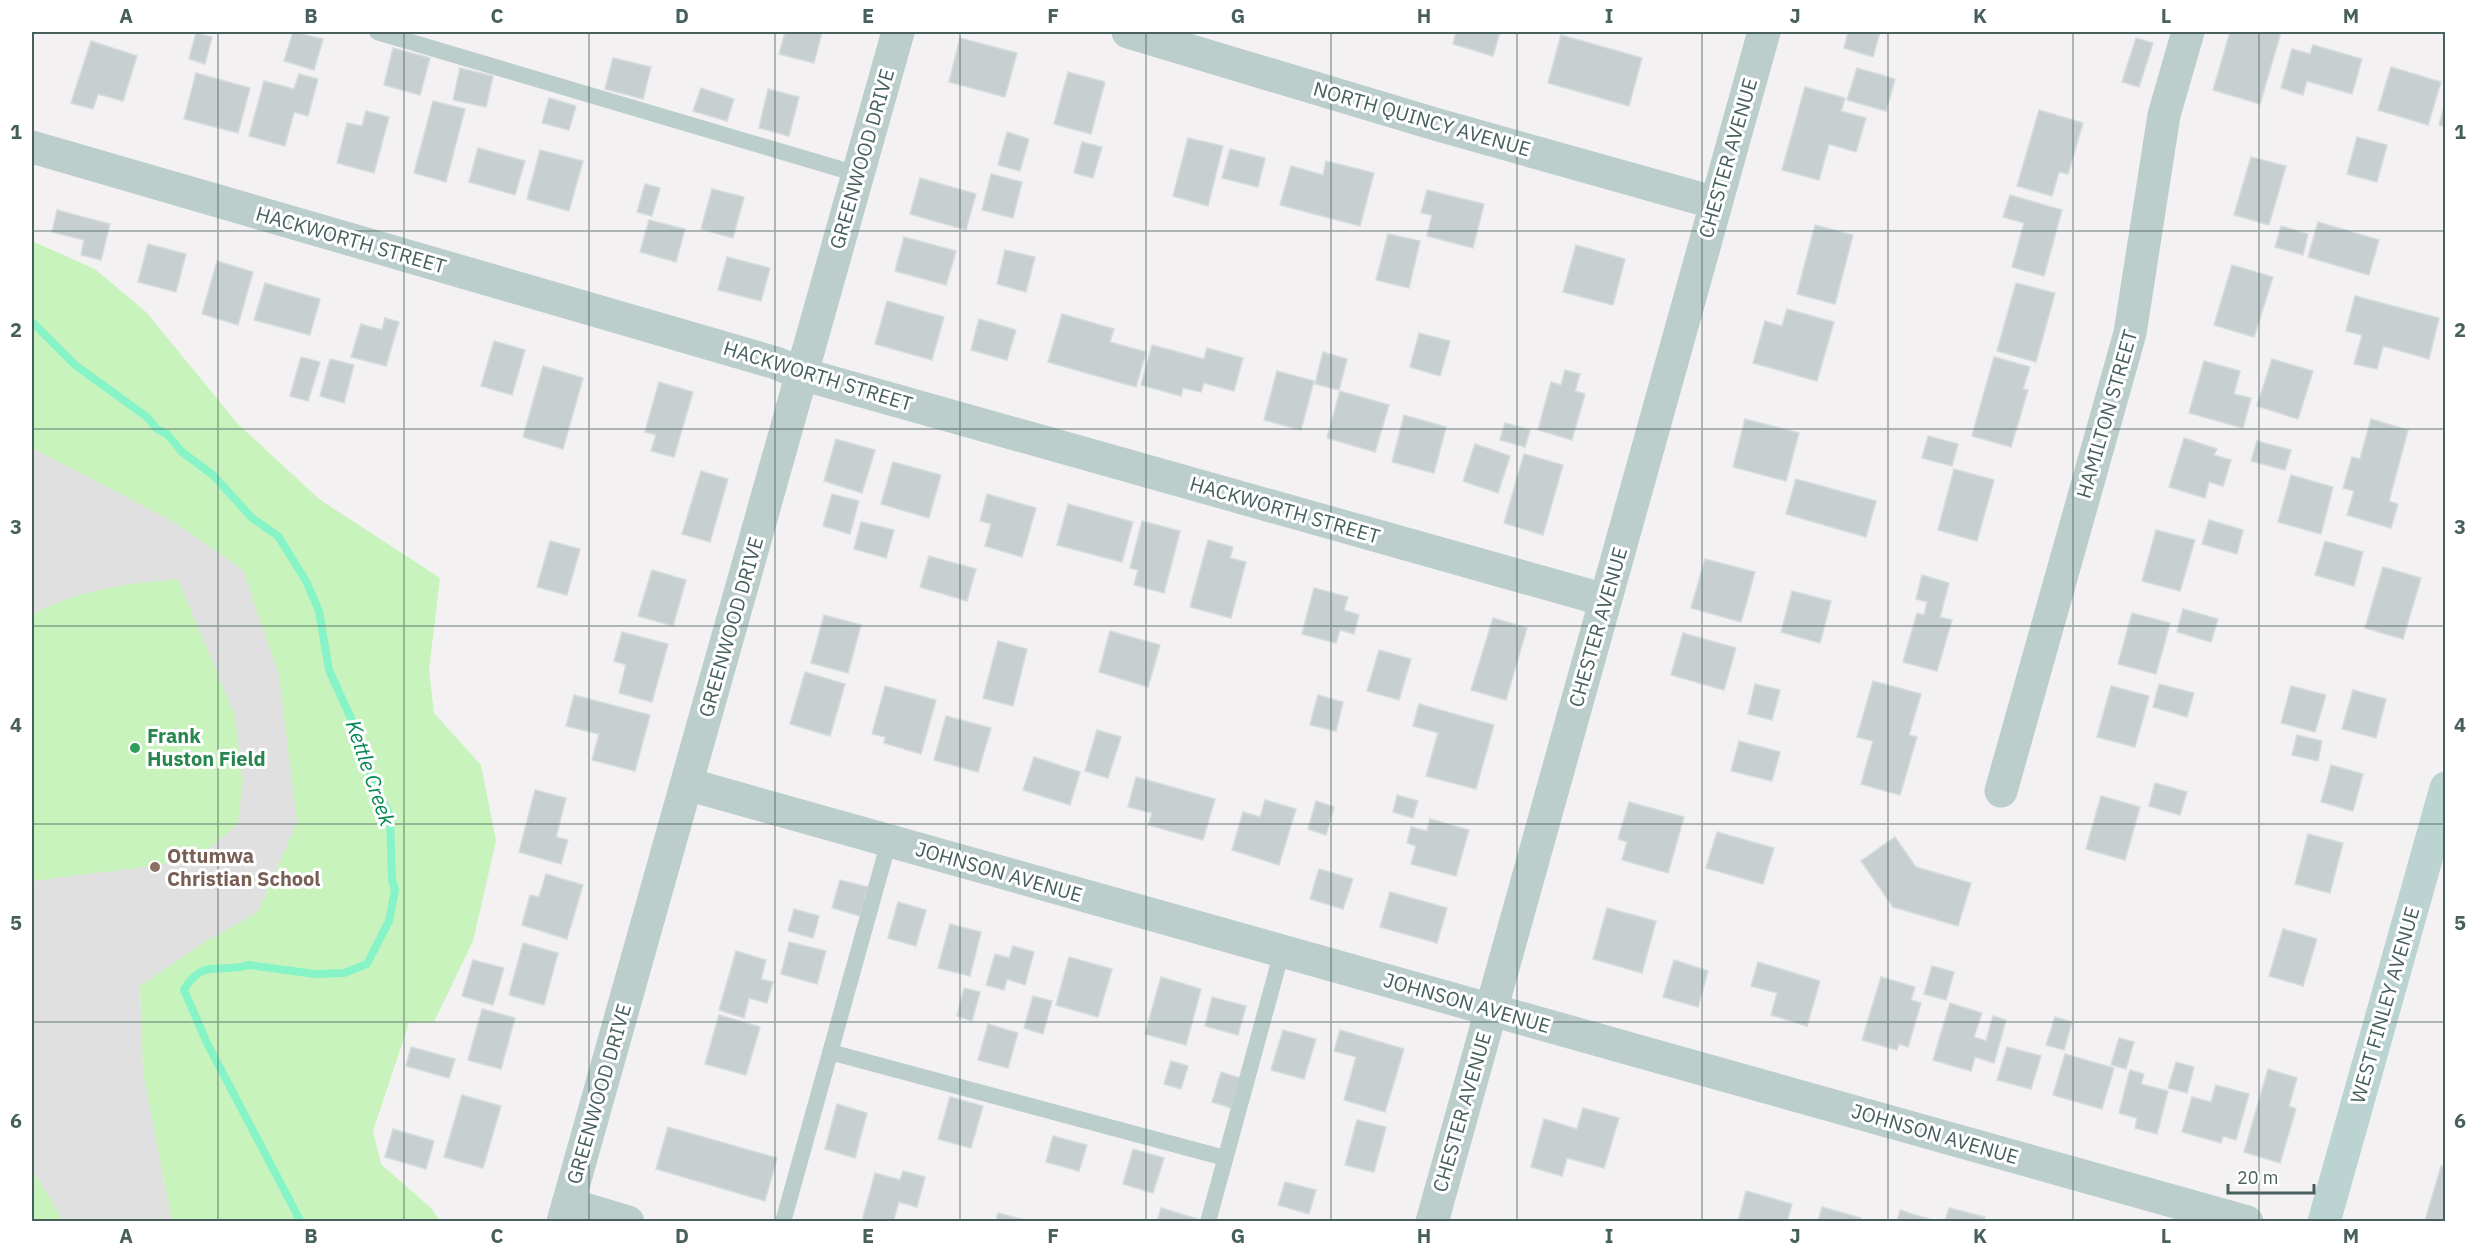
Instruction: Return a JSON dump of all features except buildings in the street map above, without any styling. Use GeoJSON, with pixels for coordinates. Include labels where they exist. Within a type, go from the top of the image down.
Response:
{"type":"FeatureCollection","features":[{"type":"Feature","properties":{"kind":"main road","name":"WEST FINLEY AVENUE"},"geometry":{"type":"LineString","coordinates":[[2324,1221],[2445,788]]}},
{"type":"Feature","properties":{"kind":"street","name":"GREENWOOD DRIVE"},"geometry":{"type":"LineString","coordinates":[[566,1213],[898,32]]}},
{"type":"Feature","properties":{"kind":"street","name":"NORTH QUINCY AVENUE"},"geometry":{"type":"LineString","coordinates":[[1128,32],[1444,126],[1716,203]]}},
{"type":"Feature","properties":{"kind":"street","name":"CHESTER AVENUE"},"geometry":{"type":"LineString","coordinates":[[1432,1221],[1764,32]]}},
{"type":"Feature","properties":{"kind":"street","name":"HAMILTON STREET"},"geometry":{"type":"LineString","coordinates":[[2001,791],[2130,333],[2164,115],[2188,32]]}},
{"type":"Feature","properties":{"kind":"street","name":"HACKWORTH STREET"},"geometry":{"type":"LineString","coordinates":[[32,147],[776,363],[802,374],[1605,600]]}},
{"type":"Feature","properties":{"kind":"street","name":"JOHNSON AVENUE"},"geometry":{"type":"LineString","coordinates":[[687,784],[2247,1221]]}},
{"type":"Feature","properties":{"kind":"street"},"geometry":{"type":"LineString","coordinates":[[566,1213],[627,1221]]}},
{"type":"Feature","properties":{"kind":"lane"},"geometry":{"type":"LineString","coordinates":[[376,32],[857,174]]}},
{"type":"Feature","properties":{"kind":"lane"},"geometry":{"type":"LineString","coordinates":[[783,1221],[889,841]]}},
{"type":"Feature","properties":{"kind":"lane"},"geometry":{"type":"LineString","coordinates":[[1208,1221],[1282,951]]}},
{"type":"Feature","properties":{"kind":"lane"},"geometry":{"type":"LineString","coordinates":[[830,1052],[1225,1158]]}},
{"type":"Feature","properties":{"kind":"shaded area","name":"Ottumwa Christian School"},"geometry":{"type":"Polygon","coordinates":[[[32,448],[174,522],[243,570],[279,676],[297,822],[258,912],[205,942],[140,986],[143,1073],[172,1221],[32,1221],[32,448]]]}},
{"type":"Feature","properties":{"kind":"green space"},"geometry":{"type":"Polygon","coordinates":[[[32,241],[95,269],[146,312],[238,424],[319,499],[440,578],[429,670],[434,713],[481,765],[496,841],[473,941],[434,1022],[409,1023],[373,1131],[381,1164],[431,1208],[440,1221],[172,1221],[143,1073],[140,986],[205,942],[258,912],[297,822],[279,676],[243,570],[174,522],[32,448],[32,241]]]}},
{"type":"Feature","properties":{"kind":"green space","name":"Frank Huston Field"},"geometry":{"type":"Polygon","coordinates":[[[178,579],[235,716],[243,780],[238,824],[194,861],[32,881],[32,615],[67,599],[103,589],[178,579]]]}},
{"type":"Feature","properties":{"kind":"green space"},"geometry":{"type":"Polygon","coordinates":[[[32,1169],[62,1219],[61,1221],[32,1221],[32,1169]]]}},
{"type":"Feature","properties":{"kind":"waterway","name":"Kettle Creek"},"geometry":{"type":"LineString","coordinates":[[32,322],[75,365],[147,417],[157,429],[167,434],[182,452],[213,475],[252,518],[278,536],[306,581],[319,611],[329,670],[354,725],[351,733],[390,816],[392,880],[395,890],[389,921],[367,964],[344,973],[315,974],[249,965],[205,970],[198,973],[184,990],[207,1043],[301,1222]]}},
{"type":"Feature","properties":{"kind":"place","name":"Frank Huston Field"},"geometry":{"type":"Point","coordinates":[135,748]}},
{"type":"Feature","properties":{"kind":"place","name":"Ottumwa Christian School"},"geometry":{"type":"Point","coordinates":[155,867]}}]}
